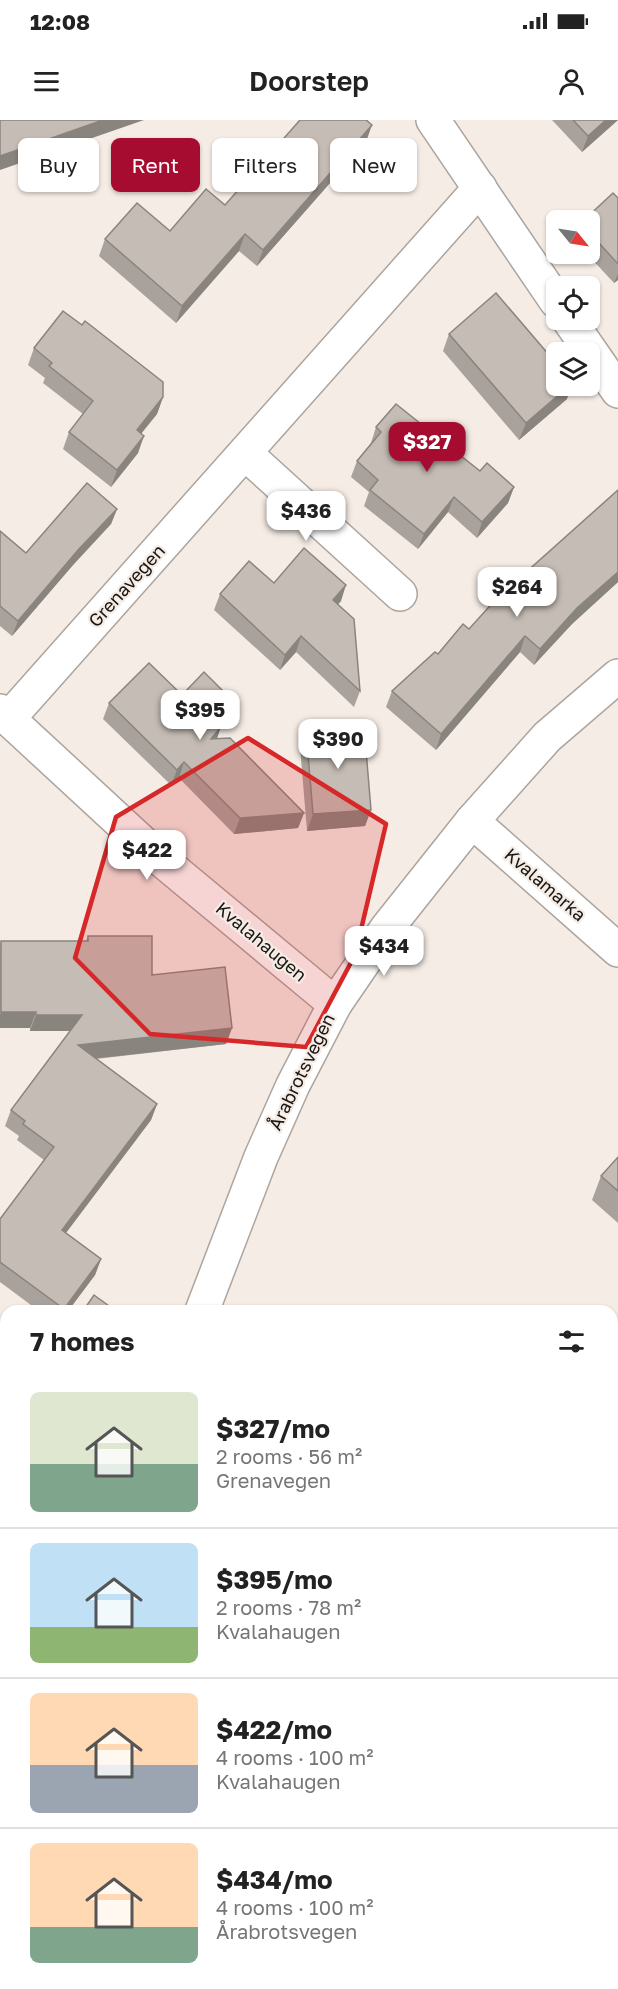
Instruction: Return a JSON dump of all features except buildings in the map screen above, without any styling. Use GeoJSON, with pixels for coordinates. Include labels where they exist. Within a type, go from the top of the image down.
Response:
{"type":"FeatureCollection","features":[{"type":"Feature","properties":{"kind":"street"},"geometry":{"type":"LineString","coordinates":[[433,120],[546,286]]}},
{"type":"Feature","properties":{"kind":"street","name":"Grenavegen"},"geometry":{"type":"LineString","coordinates":[[4,715],[245,453],[480,188]]}},
{"type":"Feature","properties":{"kind":"street"},"geometry":{"type":"LineString","coordinates":[[576,330],[618,391]]}},
{"type":"Feature","properties":{"kind":"street"},"geometry":{"type":"LineString","coordinates":[[245,453],[400,594]]}},
{"type":"Feature","properties":{"kind":"street","name":"Årabrotsvegen"},"geometry":{"type":"LineString","coordinates":[[204,1305],[261,1157],[293,1085],[335,1005],[387,928],[472,821],[547,737],[618,676]]}},
{"type":"Feature","properties":{"kind":"street","name":"Kvalahaugen"},"geometry":{"type":"LineString","coordinates":[[4,715],[158,857],[335,1005]]}},
{"type":"Feature","properties":{"kind":"street","name":"Kvalamarka"},"geometry":{"type":"LineString","coordinates":[[472,821],[618,950]]}},
{"type":"Feature","properties":{"kind":"highlighted area"},"geometry":{"type":"Polygon","coordinates":[[[248,738],[386,824],[355,955],[306,1047],[150,1034],[75,958],[116,817],[248,738]]]}}]}
